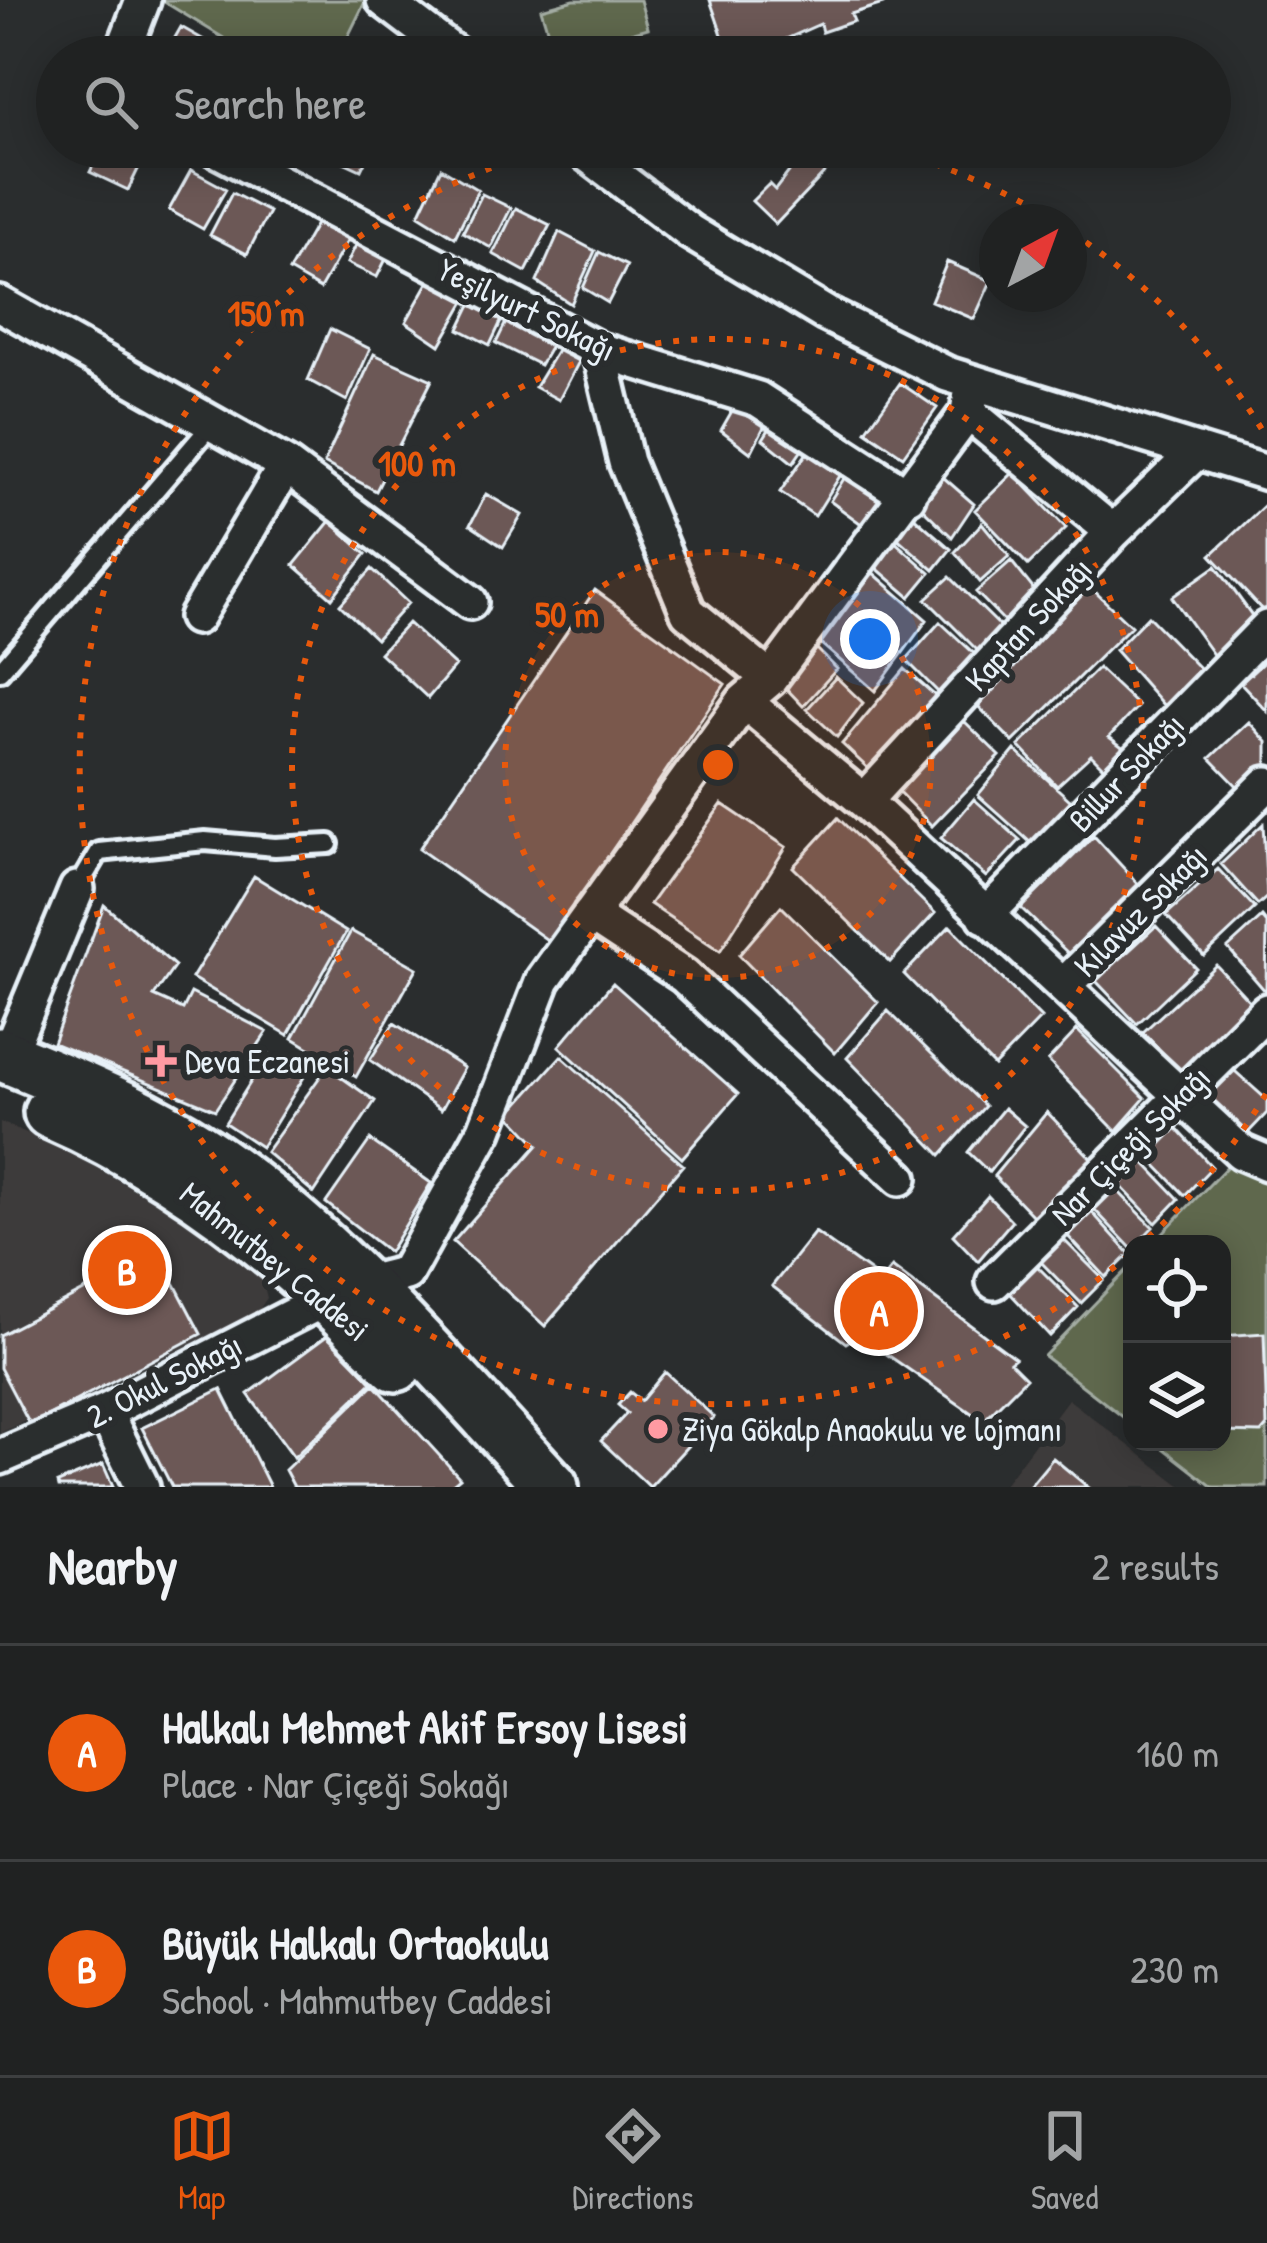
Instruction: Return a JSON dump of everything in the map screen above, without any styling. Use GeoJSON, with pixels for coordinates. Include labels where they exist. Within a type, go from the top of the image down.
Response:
{"type":"FeatureCollection","features":[{"type":"Feature","properties":{"kind":"main road"},"geometry":{"type":"LineString","coordinates":[[2,1067],[162,1126],[251,1190],[344,1291],[552,1487]]}},
{"type":"Feature","properties":{"kind":"main road","name":"Mahmutbey Caddesi"},"geometry":{"type":"LineString","coordinates":[[344,1291],[377,1346],[508,1487]]}},
{"type":"Feature","properties":{"kind":"street"},"geometry":{"type":"LineString","coordinates":[[130,36],[143,0]]}},
{"type":"Feature","properties":{"kind":"street"},"geometry":{"type":"LineString","coordinates":[[384,0],[431,36]]}},
{"type":"Feature","properties":{"kind":"street","name":"Yeşilyurt Sokağı"},"geometry":{"type":"LineString","coordinates":[[252,168],[599,350],[758,399],[908,496]]}},
{"type":"Feature","properties":{"kind":"street"},"geometry":{"type":"LineString","coordinates":[[606,168],[690,232],[971,397],[1113,532]]}},
{"type":"Feature","properties":{"kind":"street"},"geometry":{"type":"LineString","coordinates":[[0,304],[286,466],[470,602]]}},
{"type":"Feature","properties":{"kind":"street"},"geometry":{"type":"LineString","coordinates":[[599,350],[626,462],[688,612],[770,679]]}},
{"type":"Feature","properties":{"kind":"street"},"geometry":{"type":"LineString","coordinates":[[971,397],[1197,451],[1267,473]]}},
{"type":"Feature","properties":{"kind":"street","name":"2. Okul Sokağı"},"geometry":{"type":"LineString","coordinates":[[0,1457],[105,1412],[344,1291],[406,1274],[484,1130],[543,980],[744,701],[770,679],[908,496],[971,397]]}},
{"type":"Feature","properties":{"kind":"street","name":"Kaptan Sokağı"},"geometry":{"type":"LineString","coordinates":[[864,802],[1113,532],[1197,451]]}},
{"type":"Feature","properties":{"kind":"street"},"geometry":{"type":"LineString","coordinates":[[196,617],[286,466]]}},
{"type":"Feature","properties":{"kind":"street","name":"Billur Sokağı"},"geometry":{"type":"LineString","coordinates":[[985,916],[1267,628]]}},
{"type":"Feature","properties":{"kind":"street"},"geometry":{"type":"LineString","coordinates":[[744,701],[864,802],[1241,1152],[1267,1163]]}},
{"type":"Feature","properties":{"kind":"street","name":"Kılavuz Sokağı"},"geometry":{"type":"LineString","coordinates":[[1063,986],[1267,784]]}},
{"type":"Feature","properties":{"kind":"street"},"geometry":{"type":"LineString","coordinates":[[2,1067],[77,889]]}},
{"type":"Feature","properties":{"kind":"street"},"geometry":{"type":"LineString","coordinates":[[590,914],[683,976],[899,1178]]}},
{"type":"Feature","properties":{"kind":"street","name":"Nar Çiçeği Sokağı"},"geometry":{"type":"LineString","coordinates":[[994,1282],[1267,1011]]}},
{"type":"Feature","properties":{"kind":"street"},"geometry":{"type":"LineString","coordinates":[[105,1412],[142,1487]]}},
{"type":"Feature","properties":{"kind":"lane"},"geometry":{"type":"LineString","coordinates":[[0,671],[212,424]]}},
{"type":"Feature","properties":{"kind":"lane"},"geometry":{"type":"LineString","coordinates":[[77,889],[99,852],[205,841],[275,847],[329,844]]}},
{"type":"Feature","properties":{"kind":"shaded area"},"geometry":{"type":"Polygon","coordinates":[[[0,1122],[61,1147],[210,1234],[262,1279],[267,1298],[256,1314],[0,1433],[0,1122]]]}},
{"type":"Feature","properties":{"kind":"shaded area"},"geometry":{"type":"Polygon","coordinates":[[[1068,1399],[1123,1441],[1123,1451],[1136,1451],[1183,1487],[1002,1487],[1068,1399]]]}},
{"type":"Feature","properties":{"kind":"green space"},"geometry":{"type":"Polygon","coordinates":[[[161,0],[366,0],[348,36],[220,36],[161,0]]]}},
{"type":"Feature","properties":{"kind":"green space"},"geometry":{"type":"Polygon","coordinates":[[[574,0],[640,0],[648,28],[620,36],[549,36],[541,9],[574,0]]]}},
{"type":"Feature","properties":{"kind":"green space"},"geometry":{"type":"Polygon","coordinates":[[[1241,1152],[1267,1163],[1267,1487],[1213,1487],[1167,1451],[1231,1451],[1231,1235],[1161,1235],[1241,1152]]]}},
{"type":"Feature","properties":{"kind":"green space"},"geometry":{"type":"Polygon","coordinates":[[[1123,1274],[1123,1417],[1044,1356],[1123,1274]]]}},
{"type":"Feature","properties":{"kind":"building"},"geometry":{"type":"Polygon","coordinates":[[[710,0],[882,0],[883,4],[851,14],[854,21],[822,32],[820,24],[793,36],[722,36],[710,0]]]}},
{"type":"Feature","properties":{"kind":"building"},"geometry":{"type":"Polygon","coordinates":[[[181,27],[197,36],[176,36],[181,27]]]}},
{"type":"Feature","properties":{"kind":"building"},"geometry":{"type":"Polygon","coordinates":[[[92,168],[139,168],[128,190],[90,172],[92,168]]]}},
{"type":"Feature","properties":{"kind":"building"},"geometry":{"type":"Polygon","coordinates":[[[441,168],[478,190],[455,237],[419,215],[441,168]]]}},
{"type":"Feature","properties":{"kind":"building"},"geometry":{"type":"Polygon","coordinates":[[[792,168],[829,168],[776,224],[752,201],[769,184],[775,190],[792,168]]]}},
{"type":"Feature","properties":{"kind":"building"},"geometry":{"type":"Polygon","coordinates":[[[191,170],[226,189],[203,229],[169,210],[191,170]]]}},
{"type":"Feature","properties":{"kind":"building"},"geometry":{"type":"Polygon","coordinates":[[[232,193],[269,212],[247,254],[210,235],[232,193]]]}},
{"type":"Feature","properties":{"kind":"building"},"geometry":{"type":"Polygon","coordinates":[[[482,194],[511,208],[491,248],[463,232],[482,194]]]}},
{"type":"Feature","properties":{"kind":"building"},"geometry":{"type":"Polygon","coordinates":[[[516,208],[550,225],[526,272],[493,254],[516,208]]]}},
{"type":"Feature","properties":{"kind":"building"},"geometry":{"type":"Polygon","coordinates":[[[321,215],[352,233],[320,289],[289,271],[321,215]]]}},
{"type":"Feature","properties":{"kind":"building"},"geometry":{"type":"Polygon","coordinates":[[[559,232],[595,251],[571,304],[537,282],[559,232]]]}},
{"type":"Feature","properties":{"kind":"building"},"geometry":{"type":"Polygon","coordinates":[[[359,239],[388,255],[377,277],[347,263],[359,239]]]}},
{"type":"Feature","properties":{"kind":"building"},"geometry":{"type":"Polygon","coordinates":[[[599,252],[627,266],[608,303],[583,288],[599,252]]]}},
{"type":"Feature","properties":{"kind":"building"},"geometry":{"type":"Polygon","coordinates":[[[947,262],[979,276],[979,308],[974,319],[931,301],[947,262]]]}},
{"type":"Feature","properties":{"kind":"building"},"geometry":{"type":"Polygon","coordinates":[[[433,274],[468,296],[440,345],[406,322],[433,274]]]}},
{"type":"Feature","properties":{"kind":"building"},"geometry":{"type":"Polygon","coordinates":[[[476,294],[506,311],[490,345],[459,329],[476,294]]]}},
{"type":"Feature","properties":{"kind":"building"},"geometry":{"type":"Polygon","coordinates":[[[510,314],[557,336],[540,365],[496,343],[510,314]]]}},
{"type":"Feature","properties":{"kind":"building"},"geometry":{"type":"Polygon","coordinates":[[[330,329],[370,349],[347,401],[308,380],[330,329]]]}},
{"type":"Feature","properties":{"kind":"building"},"geometry":{"type":"Polygon","coordinates":[[[563,341],[584,352],[559,400],[535,387],[563,341]]]}},
{"type":"Feature","properties":{"kind":"building"},"geometry":{"type":"Polygon","coordinates":[[[374,354],[432,380],[376,491],[324,463],[374,354]]]}},
{"type":"Feature","properties":{"kind":"building"},"geometry":{"type":"Polygon","coordinates":[[[900,383],[937,408],[903,456],[866,431],[900,383]]]}},
{"type":"Feature","properties":{"kind":"building"},"geometry":{"type":"Polygon","coordinates":[[[736,404],[767,421],[751,453],[721,430],[736,404]]]}},
{"type":"Feature","properties":{"kind":"building"},"geometry":{"type":"Polygon","coordinates":[[[773,423],[808,441],[793,463],[763,439],[773,423]]]}},
{"type":"Feature","properties":{"kind":"building"},"geometry":{"type":"Polygon","coordinates":[[[811,447],[843,471],[815,516],[780,492],[811,447]]]}},
{"type":"Feature","properties":{"kind":"building"},"geometry":{"type":"Polygon","coordinates":[[[848,472],[885,496],[864,526],[830,501],[848,472]]]}},
{"type":"Feature","properties":{"kind":"building"},"geometry":{"type":"Polygon","coordinates":[[[1013,473],[1066,528],[1028,565],[975,510],[1013,473]]]}},
{"type":"Feature","properties":{"kind":"building"},"geometry":{"type":"Polygon","coordinates":[[[943,477],[974,504],[952,537],[921,507],[943,477]]]}},
{"type":"Feature","properties":{"kind":"building"},"geometry":{"type":"Polygon","coordinates":[[[486,494],[522,515],[503,547],[470,525],[486,494]]]}},
{"type":"Feature","properties":{"kind":"building"},"geometry":{"type":"Polygon","coordinates":[[[1267,503],[1267,611],[1265,613],[1211,555],[1267,503]]]}},
{"type":"Feature","properties":{"kind":"building"},"geometry":{"type":"Polygon","coordinates":[[[912,515],[951,549],[934,570],[896,537],[912,515]]]}},
{"type":"Feature","properties":{"kind":"building"},"geometry":{"type":"Polygon","coordinates":[[[330,521],[366,554],[332,598],[294,565],[330,521]]]}},
{"type":"Feature","properties":{"kind":"building"},"geometry":{"type":"Polygon","coordinates":[[[982,523],[1009,556],[980,582],[955,552],[982,523]]]}},
{"type":"Feature","properties":{"kind":"building"},"geometry":{"type":"Polygon","coordinates":[[[893,540],[930,573],[910,597],[874,566],[893,540]]]}},
{"type":"Feature","properties":{"kind":"building"},"geometry":{"type":"Polygon","coordinates":[[[1011,561],[1039,596],[1008,625],[976,592],[1011,561]]]}},
{"type":"Feature","properties":{"kind":"building"},"geometry":{"type":"Polygon","coordinates":[[[1216,566],[1259,625],[1214,656],[1172,597],[1216,566]]]}},
{"type":"Feature","properties":{"kind":"building"},"geometry":{"type":"Polygon","coordinates":[[[372,569],[408,603],[376,639],[340,605],[372,569]]]}},
{"type":"Feature","properties":{"kind":"building"},"geometry":{"type":"Polygon","coordinates":[[[871,571],[927,620],[875,691],[819,642],[871,571]]]}},
{"type":"Feature","properties":{"kind":"building"},"geometry":{"type":"Polygon","coordinates":[[[950,577],[1004,630],[980,653],[926,599],[950,577]]]}},
{"type":"Feature","properties":{"kind":"building"},"geometry":{"type":"Polygon","coordinates":[[[1090,587],[1131,626],[1013,742],[976,704],[1090,587]]]}},
{"type":"Feature","properties":{"kind":"building"},"geometry":{"type":"Polygon","coordinates":[[[595,590],[725,684],[550,942],[419,849],[595,590]]]}},
{"type":"Feature","properties":{"kind":"building"},"geometry":{"type":"Polygon","coordinates":[[[1148,616],[1202,671],[1165,707],[1115,650],[1148,616]]]}},
{"type":"Feature","properties":{"kind":"building"},"geometry":{"type":"Polygon","coordinates":[[[940,622],[980,659],[944,698],[906,660],[940,622]]]}},
{"type":"Feature","properties":{"kind":"building"},"geometry":{"type":"Polygon","coordinates":[[[408,623],[455,666],[428,698],[380,653],[408,623]]]}},
{"type":"Feature","properties":{"kind":"building"},"geometry":{"type":"Polygon","coordinates":[[[812,644],[837,669],[803,706],[783,685],[812,644]]]}},
{"type":"Feature","properties":{"kind":"building"},"geometry":{"type":"Polygon","coordinates":[[[1267,659],[1267,711],[1241,683],[1267,659]]]}},
{"type":"Feature","properties":{"kind":"building"},"geometry":{"type":"Polygon","coordinates":[[[1098,668],[1138,706],[1109,737],[1125,749],[1106,770],[1091,755],[1057,786],[1019,746],[1098,668]]]}},
{"type":"Feature","properties":{"kind":"building"},"geometry":{"type":"Polygon","coordinates":[[[905,669],[940,700],[874,774],[842,744],[905,669]]]}},
{"type":"Feature","properties":{"kind":"building"},"geometry":{"type":"Polygon","coordinates":[[[836,677],[863,703],[837,737],[807,709],[836,677]]]}},
{"type":"Feature","properties":{"kind":"building"},"geometry":{"type":"Polygon","coordinates":[[[961,718],[1000,756],[932,826],[894,787],[961,718]]]}},
{"type":"Feature","properties":{"kind":"building"},"geometry":{"type":"Polygon","coordinates":[[[1249,722],[1267,742],[1267,767],[1242,791],[1210,758],[1249,722]]]}},
{"type":"Feature","properties":{"kind":"building"},"geometry":{"type":"Polygon","coordinates":[[[1015,750],[1071,801],[1031,843],[978,795],[1015,750]]]}},
{"type":"Feature","properties":{"kind":"building"},"geometry":{"type":"Polygon","coordinates":[[[974,799],[1020,840],[986,877],[941,838],[974,799]]]}},
{"type":"Feature","properties":{"kind":"building"},"geometry":{"type":"Polygon","coordinates":[[[722,804],[786,847],[720,951],[650,904],[722,804]]]}},
{"type":"Feature","properties":{"kind":"building"},"geometry":{"type":"Polygon","coordinates":[[[838,818],[935,913],[890,962],[793,867],[838,818]]]}},
{"type":"Feature","properties":{"kind":"building"},"geometry":{"type":"Polygon","coordinates":[[[1263,824],[1267,897],[1258,905],[1221,864],[1263,824]]]}},
{"type":"Feature","properties":{"kind":"building"},"geometry":{"type":"Polygon","coordinates":[[[1094,836],[1141,887],[1072,957],[1021,908],[1094,836]]]}},
{"type":"Feature","properties":{"kind":"building"},"geometry":{"type":"Polygon","coordinates":[[[1218,869],[1255,908],[1204,956],[1166,915],[1218,869]]]}},
{"type":"Feature","properties":{"kind":"building"},"geometry":{"type":"Polygon","coordinates":[[[254,876],[346,932],[288,1035],[192,978],[254,876]]]}},
{"type":"Feature","properties":{"kind":"building"},"geometry":{"type":"Polygon","coordinates":[[[104,905],[175,966],[154,996],[183,1009],[191,993],[267,1032],[215,1110],[53,1043],[104,905]]]}},
{"type":"Feature","properties":{"kind":"building"},"geometry":{"type":"Polygon","coordinates":[[[781,906],[878,1002],[835,1053],[739,955],[781,906]]]}},
{"type":"Feature","properties":{"kind":"building"},"geometry":{"type":"Polygon","coordinates":[[[1262,917],[1267,923],[1266,992],[1228,948],[1262,917]]]}},
{"type":"Feature","properties":{"kind":"building"},"geometry":{"type":"Polygon","coordinates":[[[950,926],[1041,1018],[994,1066],[904,974],[950,926]]]}},
{"type":"Feature","properties":{"kind":"building"},"geometry":{"type":"Polygon","coordinates":[[[1156,926],[1196,968],[1137,1024],[1096,981],[1156,926]]]}},
{"type":"Feature","properties":{"kind":"building"},"geometry":{"type":"Polygon","coordinates":[[[351,931],[417,968],[356,1077],[293,1038],[351,931]]]}},
{"type":"Feature","properties":{"kind":"building"},"geometry":{"type":"Polygon","coordinates":[[[1216,965],[1253,1005],[1183,1075],[1143,1032],[1216,965]]]}},
{"type":"Feature","properties":{"kind":"building"},"geometry":{"type":"Polygon","coordinates":[[[613,983],[738,1094],[682,1158],[559,1046],[613,983]]]}},
{"type":"Feature","properties":{"kind":"building"},"geometry":{"type":"Polygon","coordinates":[[[888,1011],[985,1106],[941,1155],[847,1058],[888,1011]]]}},
{"type":"Feature","properties":{"kind":"building"},"geometry":{"type":"Polygon","coordinates":[[[394,1023],[464,1068],[441,1110],[370,1060],[394,1023]]]}},
{"type":"Feature","properties":{"kind":"building"},"geometry":{"type":"Polygon","coordinates":[[[1077,1030],[1145,1098],[1116,1131],[1048,1061],[1077,1030]]]}},
{"type":"Feature","properties":{"kind":"building"},"geometry":{"type":"Polygon","coordinates":[[[268,1054],[304,1077],[261,1147],[225,1123],[268,1054]]]}},
{"type":"Feature","properties":{"kind":"building"},"geometry":{"type":"Polygon","coordinates":[[[561,1056],[683,1165],[545,1326],[453,1242],[538,1145],[509,1114],[561,1056]]]}},
{"type":"Feature","properties":{"kind":"building"},"geometry":{"type":"Polygon","coordinates":[[[1227,1064],[1267,1100],[1267,1113],[1244,1137],[1199,1091],[1227,1064]]]}},
{"type":"Feature","properties":{"kind":"building"},"geometry":{"type":"Polygon","coordinates":[[[327,1067],[375,1101],[314,1193],[266,1152],[327,1067]]]}},
{"type":"Feature","properties":{"kind":"building"},"geometry":{"type":"Polygon","coordinates":[[[1004,1108],[1025,1126],[989,1172],[968,1152],[1004,1108]]]}},
{"type":"Feature","properties":{"kind":"building"},"geometry":{"type":"Polygon","coordinates":[[[1047,1112],[1091,1158],[1036,1219],[994,1176],[1047,1112]]]}},
{"type":"Feature","properties":{"kind":"building"},"geometry":{"type":"Polygon","coordinates":[[[1170,1121],[1212,1167],[1185,1195],[1142,1151],[1170,1121]]]}},
{"type":"Feature","properties":{"kind":"building"},"geometry":{"type":"Polygon","coordinates":[[[370,1140],[431,1183],[389,1252],[326,1203],[370,1140]]]}},
{"type":"Feature","properties":{"kind":"building"},"geometry":{"type":"Polygon","coordinates":[[[1137,1155],[1179,1199],[1156,1223],[1115,1180],[1137,1155]]]}},
{"type":"Feature","properties":{"kind":"building"},"geometry":{"type":"Polygon","coordinates":[[[1111,1184],[1153,1227],[1145,1235],[1123,1235],[1123,1240],[1091,1206],[1111,1184]]]}},
{"type":"Feature","properties":{"kind":"building"},"geometry":{"type":"Polygon","coordinates":[[[988,1196],[1012,1221],[978,1261],[953,1235],[988,1196]]]}},
{"type":"Feature","properties":{"kind":"building"},"geometry":{"type":"Polygon","coordinates":[[[1089,1209],[1123,1246],[1123,1261],[1106,1277],[1065,1233],[1089,1209]]]}},
{"type":"Feature","properties":{"kind":"building"},"geometry":{"type":"Polygon","coordinates":[[[815,1232],[872,1273],[863,1283],[874,1288],[892,1267],[1015,1358],[1010,1362],[1026,1378],[983,1421],[859,1335],[846,1343],[772,1286],[815,1232]]]}},
{"type":"Feature","properties":{"kind":"building"},"geometry":{"type":"Polygon","coordinates":[[[1062,1238],[1104,1280],[1081,1303],[1039,1260],[1062,1238]]]}},
{"type":"Feature","properties":{"kind":"building"},"geometry":{"type":"Polygon","coordinates":[[[158,1252],[201,1334],[30,1425],[0,1368],[0,1335],[158,1252]]]}},
{"type":"Feature","properties":{"kind":"building"},"geometry":{"type":"Polygon","coordinates":[[[1035,1264],[1078,1307],[1050,1336],[1009,1292],[1035,1264]]]}},
{"type":"Feature","properties":{"kind":"building"},"geometry":{"type":"Polygon","coordinates":[[[1264,1333],[1267,1426],[1261,1433],[1231,1432],[1231,1335],[1264,1333]]]}},
{"type":"Feature","properties":{"kind":"building"},"geometry":{"type":"Polygon","coordinates":[[[328,1335],[372,1382],[294,1457],[248,1394],[328,1335]]]}},
{"type":"Feature","properties":{"kind":"building","name":"Ziya Gökalp Anaokulu ve lojmanı"},"geometry":{"type":"Polygon","coordinates":[[[665,1372],[714,1417],[650,1487],[601,1441],[627,1413],[618,1405],[630,1392],[641,1401],[665,1372]]]}},
{"type":"Feature","properties":{"kind":"building"},"geometry":{"type":"Polygon","coordinates":[[[374,1384],[460,1478],[449,1487],[294,1487],[285,1470],[374,1384]]]}},
{"type":"Feature","properties":{"kind":"building"},"geometry":{"type":"Polygon","coordinates":[[[221,1389],[270,1487],[172,1487],[142,1428],[221,1389]]]}},
{"type":"Feature","properties":{"kind":"building"},"geometry":{"type":"Polygon","coordinates":[[[1053,1458],[1088,1487],[1029,1487],[1053,1458]]]}},
{"type":"Feature","properties":{"kind":"building"},"geometry":{"type":"Polygon","coordinates":[[[103,1464],[113,1487],[59,1487],[58,1483],[103,1464]]]}},
{"type":"Feature","properties":{"kind":"place","name":"Deva Eczanesi"},"geometry":{"type":"Point","coordinates":[161,1061]}},
{"type":"Feature","properties":{"kind":"place","name":"Büyük Halkalı Ortaokulu"},"geometry":{"type":"Point","coordinates":[127,1270]}},
{"type":"Feature","properties":{"kind":"place","name":"Halkalı Mehmet Akif Ersoy Lisesi"},"geometry":{"type":"Point","coordinates":[879,1311]}},
{"type":"Feature","properties":{"kind":"place","name":"Ziya Gökalp Anaokulu ve lojmanı"},"geometry":{"type":"Point","coordinates":[658,1429]}}]}
